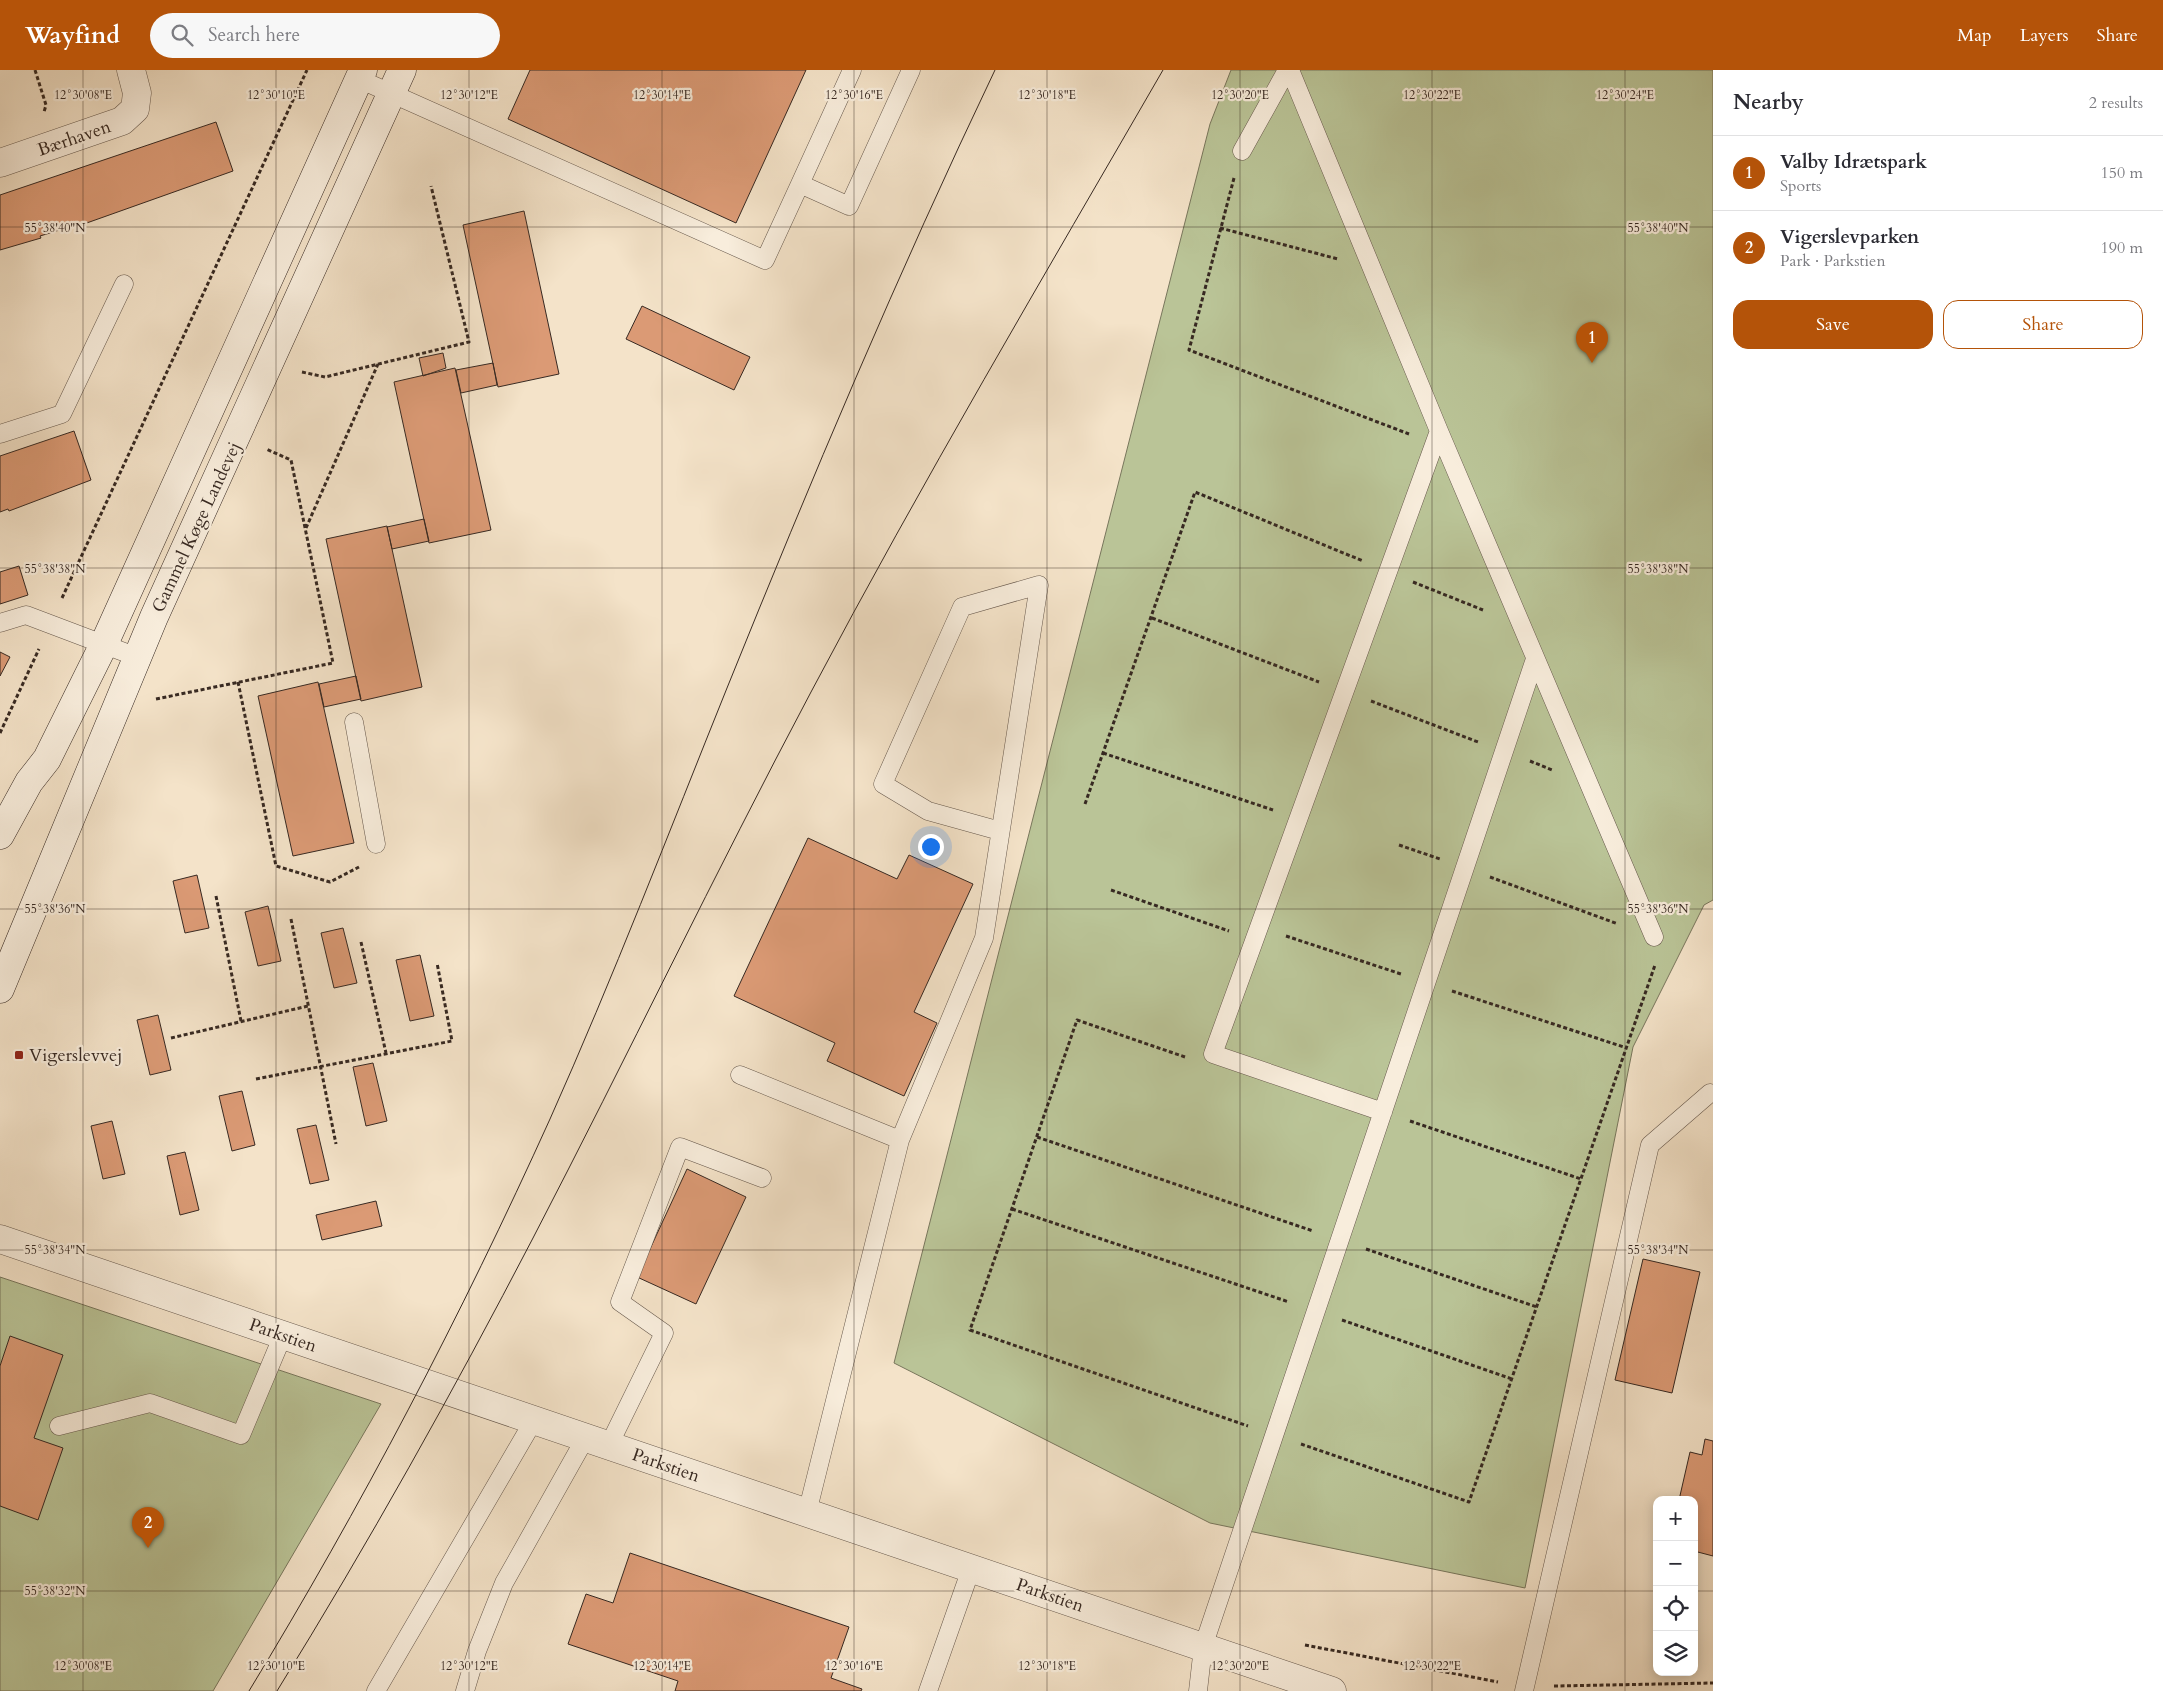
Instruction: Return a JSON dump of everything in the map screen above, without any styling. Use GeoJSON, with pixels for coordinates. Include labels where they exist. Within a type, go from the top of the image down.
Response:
{"type":"FeatureCollection","features":[{"type":"Feature","properties":{"kind":"main road","name":"Bærhaven"},"geometry":{"type":"LineString","coordinates":[[0,163],[122,121],[135,109],[137,93],[131,70]]}},
{"type":"Feature","properties":{"kind":"main road","name":"Gammel Køge Landevej"},"geometry":{"type":"LineString","coordinates":[[0,835],[29,782],[47,759],[104,644],[361,74]]}},
{"type":"Feature","properties":{"kind":"main road","name":"Gammel Køge Landevej"},"geometry":{"type":"LineString","coordinates":[[0,989],[137,656],[397,81]]}},
{"type":"Feature","properties":{"kind":"main road","name":"Parkstien"},"geometry":{"type":"LineString","coordinates":[[0,1239],[1332,1691]]}},
{"type":"Feature","properties":{"kind":"lane"},"geometry":{"type":"LineString","coordinates":[[361,74],[397,81],[765,260],[852,70]]}},
{"type":"Feature","properties":{"kind":"lane"},"geometry":{"type":"LineString","coordinates":[[800,184],[848,206],[911,70]]}},
{"type":"Feature","properties":{"kind":"lane"},"geometry":{"type":"LineString","coordinates":[[1242,151],[1288,70]]}},
{"type":"Feature","properties":{"kind":"lane"},"geometry":{"type":"LineString","coordinates":[[1288,70],[1371,268],[1436,438],[1521,625],[1654,937]]}},
{"type":"Feature","properties":{"kind":"lane"},"geometry":{"type":"LineString","coordinates":[[0,434],[62,414],[124,284]]}},
{"type":"Feature","properties":{"kind":"lane"},"geometry":{"type":"LineString","coordinates":[[1383,1112],[1214,1054],[1436,438]]}},
{"type":"Feature","properties":{"kind":"lane"},"geometry":{"type":"LineString","coordinates":[[806,1513],[900,1140],[984,938],[1039,585],[962,607],[883,784],[928,811],[1000,831]]}},
{"type":"Feature","properties":{"kind":"lane"},"geometry":{"type":"LineString","coordinates":[[0,623],[26,615],[137,656]]}},
{"type":"Feature","properties":{"kind":"lane"},"geometry":{"type":"LineString","coordinates":[[1198,1691],[1203,1647],[1535,659]]}},
{"type":"Feature","properties":{"kind":"lane"},"geometry":{"type":"LineString","coordinates":[[354,722],[376,844]]}},
{"type":"Feature","properties":{"kind":"lane"},"geometry":{"type":"LineString","coordinates":[[740,1075],[900,1140]]}},
{"type":"Feature","properties":{"kind":"lane"},"geometry":{"type":"LineString","coordinates":[[1524,1689],[1650,1145],[1710,1093]]}},
{"type":"Feature","properties":{"kind":"lane"},"geometry":{"type":"LineString","coordinates":[[465,1691],[477,1651],[504,1583],[598,1441],[664,1333],[620,1302],[680,1147],[762,1178]]}},
{"type":"Feature","properties":{"kind":"lane"},"geometry":{"type":"LineString","coordinates":[[59,1426],[150,1403],[241,1435],[283,1335]]}},
{"type":"Feature","properties":{"kind":"lane"},"geometry":{"type":"LineString","coordinates":[[376,1691],[534,1420]]}},
{"type":"Feature","properties":{"kind":"lane"},"geometry":{"type":"LineString","coordinates":[[928,1691],[971,1569]]}},
{"type":"Feature","properties":{"kind":"path"},"geometry":{"type":"LineString","coordinates":[[29,153],[46,105],[35,70]]}},
{"type":"Feature","properties":{"kind":"path"},"geometry":{"type":"LineString","coordinates":[[0,733],[307,70]]}},
{"type":"Feature","properties":{"kind":"path"},"geometry":{"type":"LineString","coordinates":[[1242,151],[1189,350],[1436,438]]}},
{"type":"Feature","properties":{"kind":"path"},"geometry":{"type":"LineString","coordinates":[[270,365],[325,377],[469,342],[430,186]]}},
{"type":"Feature","properties":{"kind":"path"},"geometry":{"type":"LineString","coordinates":[[1220,228],[1371,268]]}},
{"type":"Feature","properties":{"kind":"path"},"geometry":{"type":"LineString","coordinates":[[306,529],[378,364]]}},
{"type":"Feature","properties":{"kind":"path"},"geometry":{"type":"LineString","coordinates":[[117,707],[333,663],[291,460],[237,437]]}},
{"type":"Feature","properties":{"kind":"path"},"geometry":{"type":"LineString","coordinates":[[1085,804],[1195,492],[1521,625]]}},
{"type":"Feature","properties":{"kind":"path"},"geometry":{"type":"LineString","coordinates":[[238,682],[276,866],[330,882],[362,866]]}},
{"type":"Feature","properties":{"kind":"path"},"geometry":{"type":"LineString","coordinates":[[1103,753],[1299,818]]}},
{"type":"Feature","properties":{"kind":"path"},"geometry":{"type":"LineString","coordinates":[[1112,890],[1254,940]]}},
{"type":"Feature","properties":{"kind":"path"},"geometry":{"type":"LineString","coordinates":[[216,896],[241,1022]]}},
{"type":"Feature","properties":{"kind":"path"},"geometry":{"type":"LineString","coordinates":[[291,919],[336,1144]]}},
{"type":"Feature","properties":{"kind":"path"},"geometry":{"type":"LineString","coordinates":[[361,942],[386,1053]]}},
{"type":"Feature","properties":{"kind":"path"},"geometry":{"type":"LineString","coordinates":[[256,1079],[452,1041],[437,963]]}},
{"type":"Feature","properties":{"kind":"path"},"geometry":{"type":"LineString","coordinates":[[171,1038],[308,1006]]}},
{"type":"Feature","properties":{"kind":"path"},"geometry":{"type":"LineString","coordinates":[[1383,1112],[1581,1179]]}},
{"type":"Feature","properties":{"kind":"path"},"geometry":{"type":"LineString","coordinates":[[1036,1137],[1537,1307]]}},
{"type":"Feature","properties":{"kind":"path"},"geometry":{"type":"LineString","coordinates":[[1012,1209],[1512,1379]]}},
{"type":"Feature","properties":{"kind":"path"},"geometry":{"type":"LineString","coordinates":[[1296,1643],[1524,1689],[1713,1683]]}},
{"type":"Feature","properties":{"kind":"green space"},"geometry":{"type":"Polygon","coordinates":[[[1231,70],[1713,70],[1713,900],[1704,905],[1633,1047],[1525,1588],[1210,1523],[894,1363],[1210,124],[1231,70]]]}},
{"type":"Feature","properties":{"kind":"green space"},"geometry":{"type":"Polygon","coordinates":[[[0,1277],[381,1404],[213,1691],[0,1691],[0,1277]]]}},
{"type":"Feature","properties":{"kind":"building"},"geometry":{"type":"Polygon","coordinates":[[[530,70],[806,70],[736,223],[508,119],[530,70]]]}},
{"type":"Feature","properties":{"kind":"building"},"geometry":{"type":"Polygon","coordinates":[[[216,122],[233,171],[67,230],[66,228],[40,236],[41,238],[0,250],[0,195],[216,122]]]}},
{"type":"Feature","properties":{"kind":"building"},"geometry":{"type":"Polygon","coordinates":[[[524,211],[559,374],[498,387],[463,225],[524,211]]]}},
{"type":"Feature","properties":{"kind":"building"},"geometry":{"type":"Polygon","coordinates":[[[642,306],[750,357],[734,390],[626,339],[642,306]]]}},
{"type":"Feature","properties":{"kind":"building"},"geometry":{"type":"Polygon","coordinates":[[[443,353],[446,368],[423,376],[419,358],[443,353]]]}},
{"type":"Feature","properties":{"kind":"building"},"geometry":{"type":"Polygon","coordinates":[[[493,363],[497,385],[461,393],[456,370],[493,363]]]}},
{"type":"Feature","properties":{"kind":"building"},"geometry":{"type":"Polygon","coordinates":[[[455,368],[491,530],[429,543],[394,382],[455,368]]]}},
{"type":"Feature","properties":{"kind":"building"},"geometry":{"type":"Polygon","coordinates":[[[74,431],[91,480],[9,511],[8,509],[0,512],[0,456],[74,431]]]}},
{"type":"Feature","properties":{"kind":"building"},"geometry":{"type":"Polygon","coordinates":[[[424,519],[429,541],[392,549],[387,527],[424,519]]]}},
{"type":"Feature","properties":{"kind":"building"},"geometry":{"type":"Polygon","coordinates":[[[387,526],[422,687],[361,701],[326,539],[387,526]]]}},
{"type":"Feature","properties":{"kind":"building"},"geometry":{"type":"Polygon","coordinates":[[[19,566],[28,595],[0,604],[0,572],[19,566]]]}},
{"type":"Feature","properties":{"kind":"building"},"geometry":{"type":"Polygon","coordinates":[[[0,652],[10,657],[0,676],[0,652]]]}},
{"type":"Feature","properties":{"kind":"building"},"geometry":{"type":"Polygon","coordinates":[[[356,676],[361,699],[324,707],[319,684],[356,676]]]}},
{"type":"Feature","properties":{"kind":"building"},"geometry":{"type":"Polygon","coordinates":[[[318,682],[354,843],[293,856],[258,696],[318,682]]]}},
{"type":"Feature","properties":{"kind":"building"},"geometry":{"type":"Polygon","coordinates":[[[808,838],[897,879],[909,855],[973,884],[914,1012],[937,1023],[904,1096],[827,1061],[835,1043],[734,996],[808,838]]]}},
{"type":"Feature","properties":{"kind":"building"},"geometry":{"type":"Polygon","coordinates":[[[197,875],[209,928],[185,933],[173,881],[197,875]]]}},
{"type":"Feature","properties":{"kind":"building"},"geometry":{"type":"Polygon","coordinates":[[[268,906],[281,961],[258,966],[245,912],[268,906]]]}},
{"type":"Feature","properties":{"kind":"building"},"geometry":{"type":"Polygon","coordinates":[[[343,928],[357,983],[334,988],[321,933],[343,928]]]}},
{"type":"Feature","properties":{"kind":"building"},"geometry":{"type":"Polygon","coordinates":[[[420,955],[434,1016],[410,1021],[396,960],[420,955]]]}},
{"type":"Feature","properties":{"kind":"building"},"geometry":{"type":"Polygon","coordinates":[[[158,1015],[171,1070],[150,1075],[137,1020],[158,1015]]]}},
{"type":"Feature","properties":{"kind":"building"},"geometry":{"type":"Polygon","coordinates":[[[373,1063],[387,1121],[366,1126],[353,1067],[373,1063]]]}},
{"type":"Feature","properties":{"kind":"building"},"geometry":{"type":"Polygon","coordinates":[[[242,1091],[255,1145],[232,1151],[219,1096],[242,1091]]]}},
{"type":"Feature","properties":{"kind":"building"},"geometry":{"type":"Polygon","coordinates":[[[112,1121],[125,1174],[103,1179],[91,1126],[112,1121]]]}},
{"type":"Feature","properties":{"kind":"building"},"geometry":{"type":"Polygon","coordinates":[[[316,1125],[329,1180],[310,1184],[297,1129],[316,1125]]]}},
{"type":"Feature","properties":{"kind":"building"},"geometry":{"type":"Polygon","coordinates":[[[185,1152],[199,1210],[180,1215],[167,1156],[185,1152]]]}},
{"type":"Feature","properties":{"kind":"building"},"geometry":{"type":"Polygon","coordinates":[[[687,1169],[746,1197],[696,1304],[637,1277],[687,1169]]]}},
{"type":"Feature","properties":{"kind":"building"},"geometry":{"type":"Polygon","coordinates":[[[376,1201],[382,1226],[322,1240],[316,1215],[376,1201]]]}},
{"type":"Feature","properties":{"kind":"building"},"geometry":{"type":"Polygon","coordinates":[[[1643,1259],[1700,1272],[1672,1393],[1615,1380],[1643,1259]]]}},
{"type":"Feature","properties":{"kind":"building"},"geometry":{"type":"Polygon","coordinates":[[[10,1336],[63,1355],[34,1438],[63,1448],[38,1520],[0,1506],[0,1366],[10,1336]]]}},
{"type":"Feature","properties":{"kind":"building"},"geometry":{"type":"Polygon","coordinates":[[[1705,1439],[1713,1441],[1713,1556],[1698,1552],[1698,1496],[1680,1496],[1690,1452],[1702,1455],[1705,1439]]]}},
{"type":"Feature","properties":{"kind":"building"},"geometry":{"type":"Polygon","coordinates":[[[630,1553],[849,1627],[831,1678],[862,1689],[861,1691],[675,1691],[678,1681],[568,1644],[586,1594],[613,1603],[630,1553]]]}},
{"type":"Feature","properties":{"kind":"tram line"},"geometry":{"type":"LineString","coordinates":[[249,1691],[331,1552],[370,1481],[445,1338],[516,1193],[550,1119],[618,959],[823,455],[924,223],[995,70]]}},
{"type":"Feature","properties":{"kind":"tram line"},"geometry":{"type":"LineString","coordinates":[[277,1691],[377,1524],[503,1296],[740,828],[853,613],[984,380],[1163,70]]}},
{"type":"Feature","properties":{"kind":"place","name":"Valby Idrætspark"},"geometry":{"type":"Point","coordinates":[1592,363]}},
{"type":"Feature","properties":{"kind":"place","name":"Vigerslevvej"},"geometry":{"type":"Point","coordinates":[19,1055]}},
{"type":"Feature","properties":{"kind":"place","name":"Vigerslevparken"},"geometry":{"type":"Point","coordinates":[148,1548]}}]}
